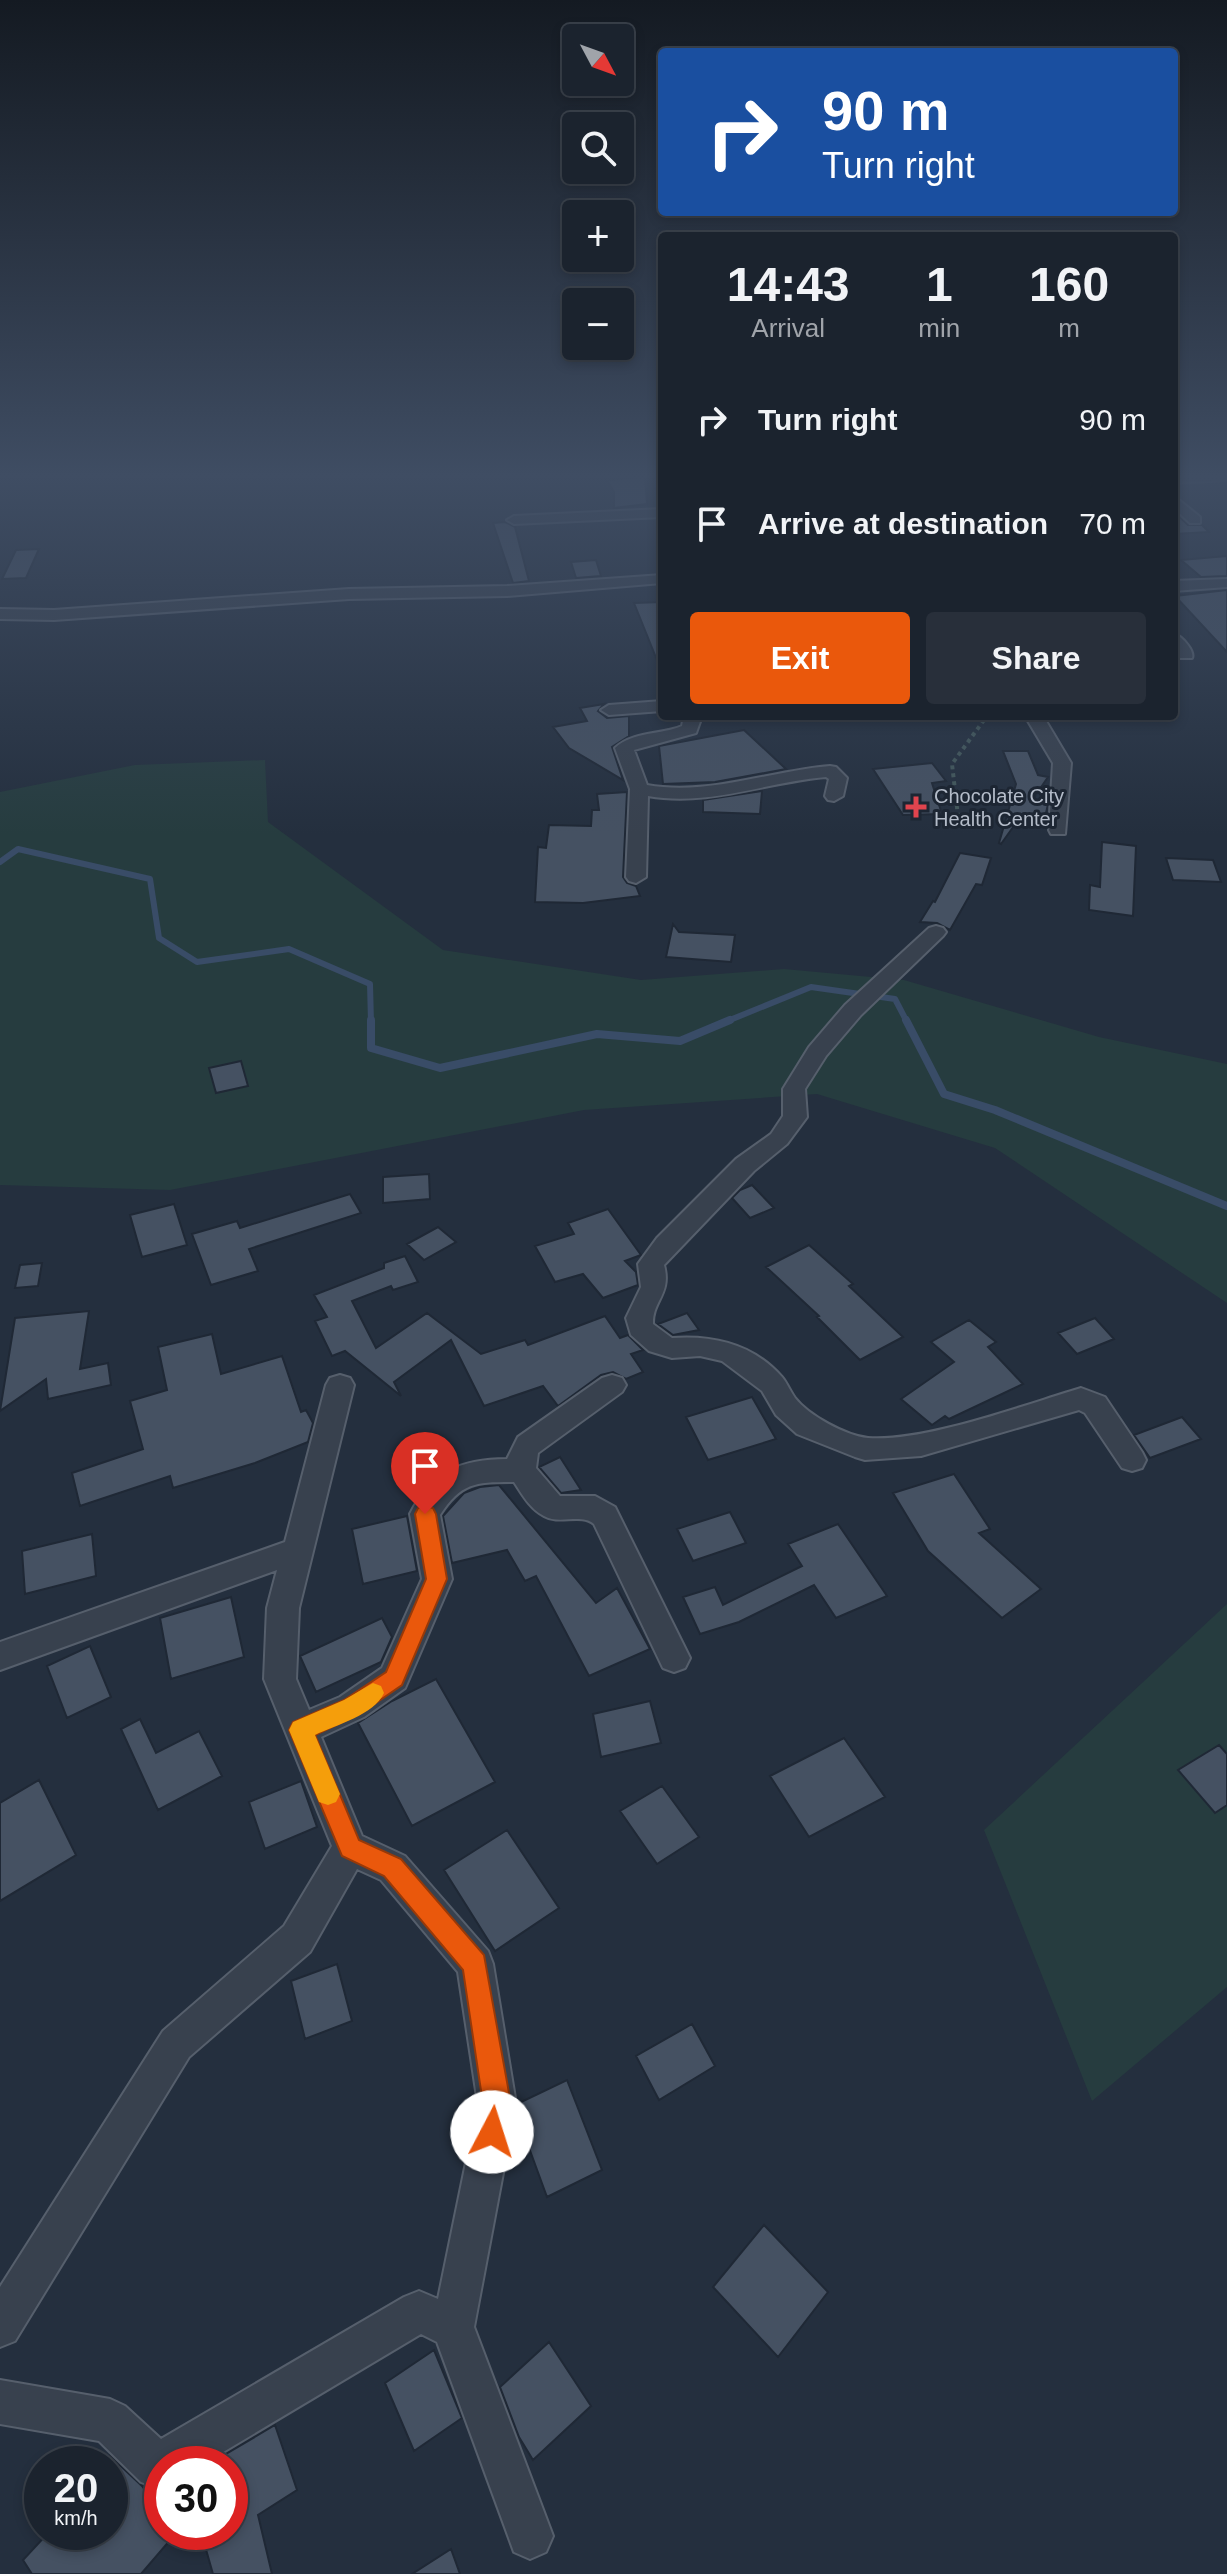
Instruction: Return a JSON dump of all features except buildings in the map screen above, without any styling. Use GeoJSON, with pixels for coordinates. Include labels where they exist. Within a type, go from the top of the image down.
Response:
{"type":"FeatureCollection","features":[{"type":"Feature","properties":{"kind":"street"},"geometry":{"type":"LineString","coordinates":[[0,614],[70,614],[348,594]]}},
{"type":"Feature","properties":{"kind":"street"},"geometry":{"type":"LineString","coordinates":[[1178,644],[1186,655]]}},
{"type":"Feature","properties":{"kind":"street"},"geometry":{"type":"LineString","coordinates":[[609,710],[658,706]]}},
{"type":"Feature","properties":{"kind":"street"},"geometry":{"type":"LineString","coordinates":[[636,877],[639,789],[624,748],[652,737],[684,734],[690,729],[691,720]]}},
{"type":"Feature","properties":{"kind":"street"},"geometry":{"type":"LineString","coordinates":[[1036,720],[1062,763],[1058,830]]}},
{"type":"Feature","properties":{"kind":"street"},"geometry":{"type":"LineString","coordinates":[[639,789],[655,792],[701,790],[830,771],[838,778],[834,796]]}},
{"type":"Feature","properties":{"kind":"street"},"geometry":{"type":"LineString","coordinates":[[936,932],[817,1052],[794,1089],[795,1117],[779,1139],[745,1165],[666,1244],[651,1264],[656,1281],[653,1295],[639,1318],[640,1328],[659,1344],[672,1348],[700,1346],[730,1352],[772,1384],[786,1407],[807,1426],[865,1449],[921,1445],[1081,1399],[1095,1405],[1132,1460]]}},
{"type":"Feature","properties":{"kind":"street"},"geometry":{"type":"LineString","coordinates":[[340,1385],[283,1608],[280,1679],[350,1848],[393,1868],[475,1964],[497,2104],[453,2327],[530,2536]]}},
{"type":"Feature","properties":{"kind":"street"},"geometry":{"type":"LineString","coordinates":[[612,1385],[528,1445],[521,1457],[522,1470],[542,1499],[554,1508],[595,1508],[605,1516],[674,1658]]}},
{"type":"Feature","properties":{"kind":"street"},"geometry":{"type":"LineString","coordinates":[[301,1730],[352,1707],[394,1678],[437,1579],[425,1514],[439,1490],[454,1478],[475,1471],[522,1470]]}},
{"type":"Feature","properties":{"kind":"street"},"geometry":{"type":"LineString","coordinates":[[0,1656],[298,1550]]}},
{"type":"Feature","properties":{"kind":"street"},"geometry":{"type":"LineString","coordinates":[[0,2326],[176,2044],[297,1939],[350,1848]]}},
{"type":"Feature","properties":{"kind":"street"},"geometry":{"type":"LineString","coordinates":[[0,2402],[110,2421],[157,2466],[419,2312],[453,2327]]}},
{"type":"Feature","properties":{"kind":"path"},"geometry":{"type":"LineString","coordinates":[[959,825],[952,764],[984,720]]}},
{"type":"Feature","properties":{"kind":"green space"},"geometry":{"type":"Polygon","coordinates":[[[265,760],[268,822],[443,950],[641,980],[784,969],[904,980],[1099,1037],[1227,1064],[1227,1303],[995,1148],[817,1094],[584,1110],[170,1190],[0,1185],[0,792],[135,765],[265,760]]]}},
{"type":"Feature","properties":{"kind":"green space"},"geometry":{"type":"Polygon","coordinates":[[[1227,1604],[1227,1987],[1092,2101],[984,1830],[1227,1604]]]}},
{"type":"Feature","properties":{"kind":"waterway"},"geometry":{"type":"LineString","coordinates":[[0,862],[18,849],[150,879],[159,938],[197,962],[289,949],[370,984],[371,1022]]}},
{"type":"Feature","properties":{"kind":"waterway"},"geometry":{"type":"LineString","coordinates":[[725,1022],[811,987],[895,999],[907,1022]]}},
{"type":"Feature","properties":{"kind":"waterway"},"geometry":{"type":"LineString","coordinates":[[371,1022],[371,1048],[440,1068],[597,1034],[680,1041],[730,1020]]}},
{"type":"Feature","properties":{"kind":"waterway"},"geometry":{"type":"LineString","coordinates":[[906,1020],[944,1094],[995,1110],[1227,1206]]}},
{"type":"Feature","properties":{"kind":"slow traffic"},"geometry":{"type":"LineString","coordinates":[[328,1794],[301,1730],[352,1707],[373,1693]]}},
{"type":"Feature","properties":{"kind":"place","name":"Chocolate City Health Center"},"geometry":{"type":"Point","coordinates":[916,807]}},
{"type":"Feature","properties":{"kind":"route"},"geometry":{"type":"LineString","coordinates":[[425,1514],[437,1579],[394,1678],[352,1707],[301,1730],[350,1848],[393,1868],[475,1964],[497,2104],[492,2132]]}}]}
